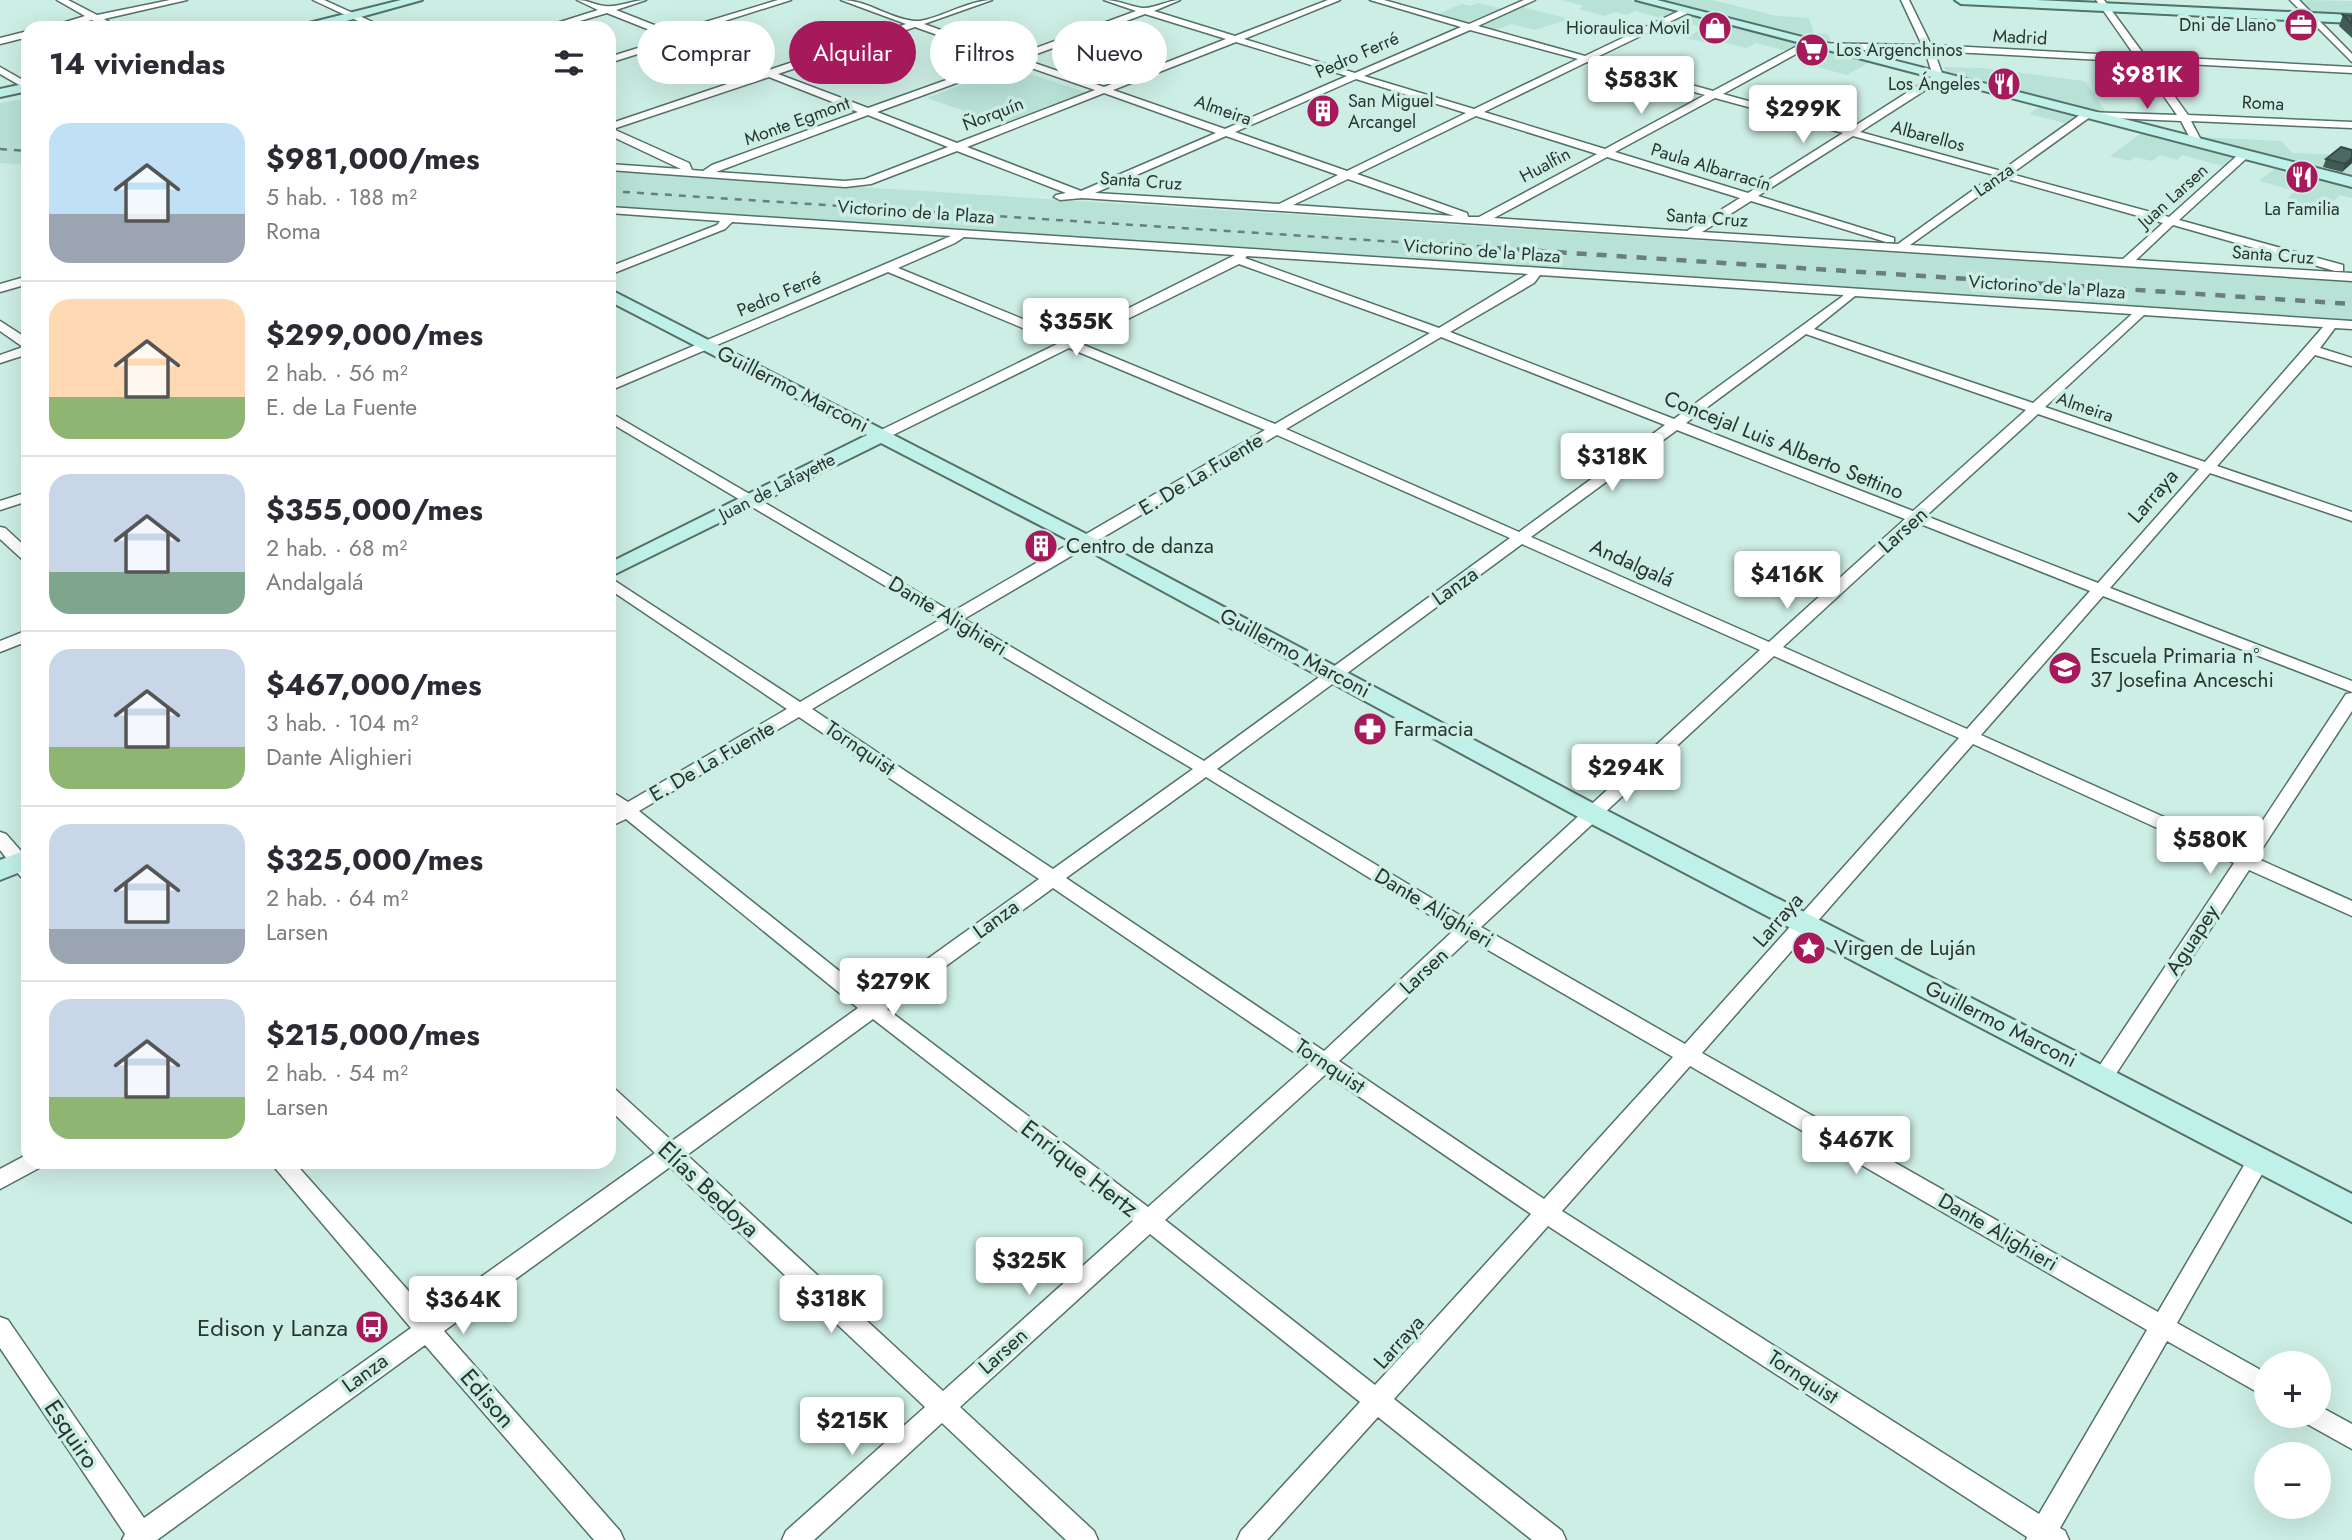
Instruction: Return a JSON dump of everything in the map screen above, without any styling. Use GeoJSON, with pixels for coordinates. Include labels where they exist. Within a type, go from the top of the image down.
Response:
{"type":"FeatureCollection","features":[{"type":"Feature","properties":{"kind":"street"},"geometry":{"type":"LineString","coordinates":[[61,0],[101,21]]}},
{"type":"Feature","properties":{"kind":"street"},"geometry":{"type":"LineString","coordinates":[[82,21],[183,0]]}},
{"type":"Feature","properties":{"kind":"street"},"geometry":{"type":"LineString","coordinates":[[317,0],[365,21]]}},
{"type":"Feature","properties":{"kind":"street"},"geometry":{"type":"LineString","coordinates":[[334,21],[416,0]]}},
{"type":"Feature","properties":{"kind":"street"},"geometry":{"type":"LineString","coordinates":[[581,0],[637,21]]}},
{"type":"Feature","properties":{"kind":"street"},"geometry":{"type":"LineString","coordinates":[[570,21],[642,0]]}},
{"type":"Feature","properties":{"kind":"street"},"geometry":{"type":"LineString","coordinates":[[722,21],[787,0]]}},
{"type":"Feature","properties":{"kind":"street","name":"Almeira"},"geometry":{"type":"LineString","coordinates":[[845,0],[906,21]]}},
{"type":"Feature","properties":{"kind":"street"},"geometry":{"type":"LineString","coordinates":[[916,24],[988,0]]}},
{"type":"Feature","properties":{"kind":"street","name":"Paula Albarracín"},"geometry":{"type":"LineString","coordinates":[[1108,0],[1904,246]]}},
{"type":"Feature","properties":{"kind":"street","name":"Monte Egmont"},"geometry":{"type":"LineString","coordinates":[[1038,50],[1176,0]]}},
{"type":"Feature","properties":{"kind":"street","name":"Ñorquín"},"geometry":{"type":"LineString","coordinates":[[706,173],[858,184],[873,181],[1336,0]]}},
{"type":"Feature","properties":{"kind":"street","name":"Albarellos"},"geometry":{"type":"LineString","coordinates":[[1374,0],[2002,174],[2352,275]]}},
{"type":"Feature","properties":{"kind":"street","name":"Pedro Ferré"},"geometry":{"type":"LineString","coordinates":[[1082,195],[1531,0]]}},
{"type":"Feature","properties":{"kind":"street"},"geometry":{"type":"LineString","coordinates":[[1642,0],[2352,182]]}},
{"type":"Feature","properties":{"kind":"street"},"geometry":{"type":"LineString","coordinates":[[1905,0],[1929,48],[1938,76]]}},
{"type":"Feature","properties":{"kind":"street"},"geometry":{"type":"LineString","coordinates":[[1961,0],[2102,3],[2352,19]]}},
{"type":"Feature","properties":{"kind":"street"},"geometry":{"type":"LineString","coordinates":[[2294,0],[2352,60]]}},
{"type":"Feature","properties":{"kind":"street"},"geometry":{"type":"LineString","coordinates":[[2102,3],[2184,117],[2197,142]]}},
{"type":"Feature","properties":{"kind":"street"},"geometry":{"type":"LineString","coordinates":[[1280,208],[1685,11]]}},
{"type":"Feature","properties":{"kind":"street"},"geometry":{"type":"LineString","coordinates":[[0,41],[21,36]]}},
{"type":"Feature","properties":{"kind":"street","name":"Madrid"},"geometry":{"type":"LineString","coordinates":[[1812,44],[2352,69]]}},
{"type":"Feature","properties":{"kind":"street","name":"Hualfin"},"geometry":{"type":"LineString","coordinates":[[1481,221],[1803,46],[1812,44]]}},
{"type":"Feature","properties":{"kind":"street"},"geometry":{"type":"LineString","coordinates":[[616,57],[637,50]]}},
{"type":"Feature","properties":{"kind":"street","name":"Almeira"},"geometry":{"type":"LineString","coordinates":[[1038,66],[1456,211],[1464,215],[1464,220]]}},
{"type":"Feature","properties":{"kind":"street"},"geometry":{"type":"LineString","coordinates":[[0,70],[21,83]]}},
{"type":"Feature","properties":{"kind":"street"},"geometry":{"type":"LineString","coordinates":[[775,75],[1082,195]]}},
{"type":"Feature","properties":{"kind":"street"},"geometry":{"type":"LineString","coordinates":[[1690,234],[1938,76]]}},
{"type":"Feature","properties":{"kind":"street"},"geometry":{"type":"LineString","coordinates":[[616,127],[738,84]]}},
{"type":"Feature","properties":{"kind":"street","name":"Monte Egmont"},"geometry":{"type":"LineString","coordinates":[[706,173],[716,167],[944,84]]}},
{"type":"Feature","properties":{"kind":"street"},"geometry":{"type":"LineString","coordinates":[[0,93],[21,88]]}},
{"type":"Feature","properties":{"kind":"street","name":"Roma"},"geometry":{"type":"LineString","coordinates":[[2088,114],[2352,125]]}},
{"type":"Feature","properties":{"kind":"street","name":"Lanza"},"geometry":{"type":"LineString","coordinates":[[1904,246],[2088,114]]}},
{"type":"Feature","properties":{"kind":"street"},"geometry":{"type":"LineString","coordinates":[[616,132],[685,165],[687,172]]}},
{"type":"Feature","properties":{"kind":"street","name":"Juan Larsen"},"geometry":{"type":"LineString","coordinates":[[2125,262],[2244,155]]}},
{"type":"Feature","properties":{"kind":"street"},"geometry":{"type":"LineString","coordinates":[[616,167],[706,173]]}},
{"type":"Feature","properties":{"kind":"street","name":"Santa Cruz"},"geometry":{"type":"LineString","coordinates":[[1060,197],[1082,195],[2352,275]]}},
{"type":"Feature","properties":{"kind":"street","name":"Victorino de la Plaza"},"geometry":{"type":"LineString","coordinates":[[616,210],[961,233],[1240,256],[1536,272],[2342,324]]}},
{"type":"Feature","properties":{"kind":"street"},"geometry":{"type":"LineString","coordinates":[[616,268],[721,227],[730,217]]}},
{"type":"Feature","properties":{"kind":"street","name":"Pedro Ferré"},"geometry":{"type":"LineString","coordinates":[[616,384],[951,242],[961,233]]}},
{"type":"Feature","properties":{"kind":"street","name":"Concejal Luis Alberto Settino"},"geometry":{"type":"LineString","coordinates":[[1240,256],[2352,687]]}},
{"type":"Feature","properties":{"kind":"street","name":"Juan de Lafayette"},"geometry":{"type":"LineString","coordinates":[[616,567],[1240,256]]}},
{"type":"Feature","properties":{"kind":"street","name":"Andalgalá"},"geometry":{"type":"LineString","coordinates":[[889,268],[1275,429],[2352,909]]}},
{"type":"Feature","properties":{"kind":"street","name":"E. De La Fuente"},"geometry":{"type":"LineString","coordinates":[[616,817],[1441,333],[1530,280],[1536,272]]}},
{"type":"Feature","properties":{"kind":"street"},"geometry":{"type":"LineString","coordinates":[[0,288],[21,281]]}},
{"type":"Feature","properties":{"kind":"street","name":"Lanza"},"geometry":{"type":"LineString","coordinates":[[140,1539],[427,1328],[1523,538],[1849,298],[1848,292]]}},
{"type":"Feature","properties":{"kind":"street","name":"Guillermo Marconi"},"geometry":{"type":"LineString","coordinates":[[616,298],[1087,542],[1591,813],[2103,1077],[2352,1209]]}},
{"type":"Feature","properties":{"kind":"street","name":"Larsen"},"geometry":{"type":"LineString","coordinates":[[795,1540],[1325,1062],[1591,813],[2137,315],[2137,310]]}},
{"type":"Feature","properties":{"kind":"street","name":"Larraya"},"geometry":{"type":"LineString","coordinates":[[1250,1540],[1688,1056],[2312,350],[2342,324]]}},
{"type":"Feature","properties":{"kind":"street"},"geometry":{"type":"LineString","coordinates":[[0,325],[21,342]]}},
{"type":"Feature","properties":{"kind":"street","name":"Almeira"},"geometry":{"type":"LineString","coordinates":[[1806,330],[2352,517]]}},
{"type":"Feature","properties":{"kind":"street"},"geometry":{"type":"LineString","coordinates":[[2312,350],[2352,362]]}},
{"type":"Feature","properties":{"kind":"street"},"geometry":{"type":"LineString","coordinates":[[0,359],[21,351]]}},
{"type":"Feature","properties":{"kind":"street","name":"Dante Alighieri"},"geometry":{"type":"LineString","coordinates":[[616,420],[1205,769],[1468,929],[2254,1379]]}},
{"type":"Feature","properties":{"kind":"street"},"geometry":{"type":"LineString","coordinates":[[0,506],[21,498]]}},
{"type":"Feature","properties":{"kind":"street"},"geometry":{"type":"LineString","coordinates":[[0,531],[21,550]]}},
{"type":"Feature","properties":{"kind":"street","name":"Tornquist"},"geometry":{"type":"LineString","coordinates":[[616,587],[1053,878],[1545,1212],[2047,1537]]}},
{"type":"Feature","properties":{"kind":"street"},"geometry":{"type":"LineString","coordinates":[[0,647],[21,638]]}},
{"type":"Feature","properties":{"kind":"street","name":"Aguapey"},"geometry":{"type":"LineString","coordinates":[[2103,1077],[2352,698]]}},
{"type":"Feature","properties":{"kind":"street","name":"Enrique Hertz"},"geometry":{"type":"LineString","coordinates":[[616,801],[872,1008],[1148,1220],[1553,1540]]}},
{"type":"Feature","properties":{"kind":"street"},"geometry":{"type":"LineString","coordinates":[[0,838],[19,866]]}},
{"type":"Feature","properties":{"kind":"street","name":"Elías Bedoya"},"geometry":{"type":"LineString","coordinates":[[616,1102],[1085,1540]]}},
{"type":"Feature","properties":{"kind":"street"},"geometry":{"type":"LineString","coordinates":[[2047,1537],[2258,1161]]}},
{"type":"Feature","properties":{"kind":"street"},"geometry":{"type":"LineString","coordinates":[[0,1180],[21,1168]]}},
{"type":"Feature","properties":{"kind":"street","name":"Edison"},"geometry":{"type":"LineString","coordinates":[[287,1169],[611,1540]]}},
{"type":"Feature","properties":{"kind":"street","name":"Esquiro"},"geometry":{"type":"LineString","coordinates":[[0,1328],[140,1539]]}},
{"type":"Feature","properties":{"kind":"street"},"geometry":{"type":"LineString","coordinates":[[2331,1425],[2352,1437]]}},
{"type":"Feature","properties":{"kind":"shaded area"},"geometry":{"type":"Polygon","coordinates":[[[1561,0],[1630,0],[1674,13],[1664,19],[1635,11],[1627,15],[1615,12],[1605,16],[1578,9],[1584,6],[1561,0]]]}},
{"type":"Feature","properties":{"kind":"shaded area"},"geometry":{"type":"Polygon","coordinates":[[[1652,0],[1712,0],[1777,16],[1809,18],[1814,33],[1828,34],[1831,42],[1817,41],[1652,0]]]}},
{"type":"Feature","properties":{"kind":"shaded area"},"geometry":{"type":"Polygon","coordinates":[[[2301,0],[2352,1],[2352,16],[2314,14],[2301,0]]]}},
{"type":"Feature","properties":{"kind":"shaded area"},"geometry":{"type":"Polygon","coordinates":[[[1478,3],[1503,9],[1467,23],[1435,15],[1462,4],[1471,6],[1478,3]]]}},
{"type":"Feature","properties":{"kind":"shaded area"},"geometry":{"type":"Polygon","coordinates":[[[1523,7],[1569,19],[1535,30],[1511,24],[1494,31],[1479,27],[1523,7]]]}},
{"type":"Feature","properties":{"kind":"shaded area"},"geometry":{"type":"Polygon","coordinates":[[[1683,16],[1693,16],[1797,45],[1787,51],[1756,43],[1746,48],[1719,41],[1712,44],[1685,38],[1704,28],[1675,20],[1683,16]]]}},
{"type":"Feature","properties":{"kind":"shaded area"},"geometry":{"type":"Polygon","coordinates":[[[1806,49],[1821,49],[1870,62],[1847,75],[1817,67],[1826,61],[1797,54],[1806,49]]]}},
{"type":"Feature","properties":{"kind":"shaded area"},"geometry":{"type":"Polygon","coordinates":[[[1944,67],[1982,68],[2085,81],[2105,111],[2092,111],[1948,74],[1944,67]]]}},
{"type":"Feature","properties":{"kind":"shaded area"},"geometry":{"type":"Polygon","coordinates":[[[1038,77],[1052,81],[1052,84],[1085,92],[1004,125],[927,98],[964,84],[1038,84],[1038,77]]]}},
{"type":"Feature","properties":{"kind":"shaded area"},"geometry":{"type":"Polygon","coordinates":[[[21,99],[21,164],[0,163],[0,103],[21,99]]]}},
{"type":"Feature","properties":{"kind":"shaded area"},"geometry":{"type":"Polygon","coordinates":[[[2042,105],[2070,113],[2075,119],[2068,124],[2029,114],[2042,105]]]}},
{"type":"Feature","properties":{"kind":"shaded area"},"geometry":{"type":"Polygon","coordinates":[[[2144,131],[2233,157],[2223,166],[2182,155],[2177,160],[2160,155],[2152,161],[2135,157],[2129,161],[2110,156],[2144,131]]]}},
{"type":"Feature","properties":{"kind":"shaded area"},"geometry":{"type":"Polygon","coordinates":[[[2200,137],[2282,141],[2292,153],[2352,155],[2352,179],[2205,141],[2200,137]]]}},
{"type":"Feature","properties":{"kind":"shaded area"},"geometry":{"type":"Polygon","coordinates":[[[2278,166],[2352,184],[2352,198],[2340,195],[2323,212],[2285,201],[2295,191],[2259,181],[2278,166]]]}},
{"type":"Feature","properties":{"kind":"shaded area"},"geometry":{"type":"Polygon","coordinates":[[[616,171],[2352,282],[2352,321],[616,206],[616,171]]]}},
{"type":"Feature","properties":{"kind":"building"},"geometry":{"type":"Polygon","coordinates":[[[2343,15],[2352,16],[2352,24],[2343,15]]]}},
{"type":"Feature","properties":{"kind":"building"},"geometry":{"type":"Polygon","coordinates":[[[2341,147],[2352,150],[2352,158],[2345,164],[2326,159],[2341,147]]]}},
{"type":"Feature","properties":{"kind":"railway"},"geometry":{"type":"LineString","coordinates":[[0,149],[21,150]]}},
{"type":"Feature","properties":{"kind":"railway"},"geometry":{"type":"LineString","coordinates":[[616,191],[1444,245]]}},
{"type":"Feature","properties":{"kind":"railway"},"geometry":{"type":"LineString","coordinates":[[1417,243],[2352,304]]}},
{"type":"Feature","properties":{"kind":"place","name":"Dni de Llano"},"geometry":{"type":"Point","coordinates":[2301,25]}},
{"type":"Feature","properties":{"kind":"place","name":"Hioraulica Movil"},"geometry":{"type":"Point","coordinates":[1715,28]}},
{"type":"Feature","properties":{"kind":"place","name":"Los Argenchinos"},"geometry":{"type":"Point","coordinates":[1812,50]}},
{"type":"Feature","properties":{"kind":"place","name":"Los Ángeles"},"geometry":{"type":"Point","coordinates":[2004,84]}},
{"type":"Feature","properties":{"kind":"place","name":"San Miguel Arcangel"},"geometry":{"type":"Point","coordinates":[1323,111]}},
{"type":"Feature","properties":{"kind":"place","name":"La Familia"},"geometry":{"type":"Point","coordinates":[2302,177]}},
{"type":"Feature","properties":{"kind":"place","name":"Centro de danza"},"geometry":{"type":"Point","coordinates":[1041,546]}},
{"type":"Feature","properties":{"kind":"place","name":"Escuela Primaria n° 37 Josefina Anceschi"},"geometry":{"type":"Point","coordinates":[2065,668]}},
{"type":"Feature","properties":{"kind":"place","name":"Farmacia"},"geometry":{"type":"Point","coordinates":[1370,729]}},
{"type":"Feature","properties":{"kind":"place","name":"Virgen de Luján"},"geometry":{"type":"Point","coordinates":[1809,948]}},
{"type":"Feature","properties":{"kind":"place","name":"Edison y Lanza"},"geometry":{"type":"Point","coordinates":[372,1327]}}]}
